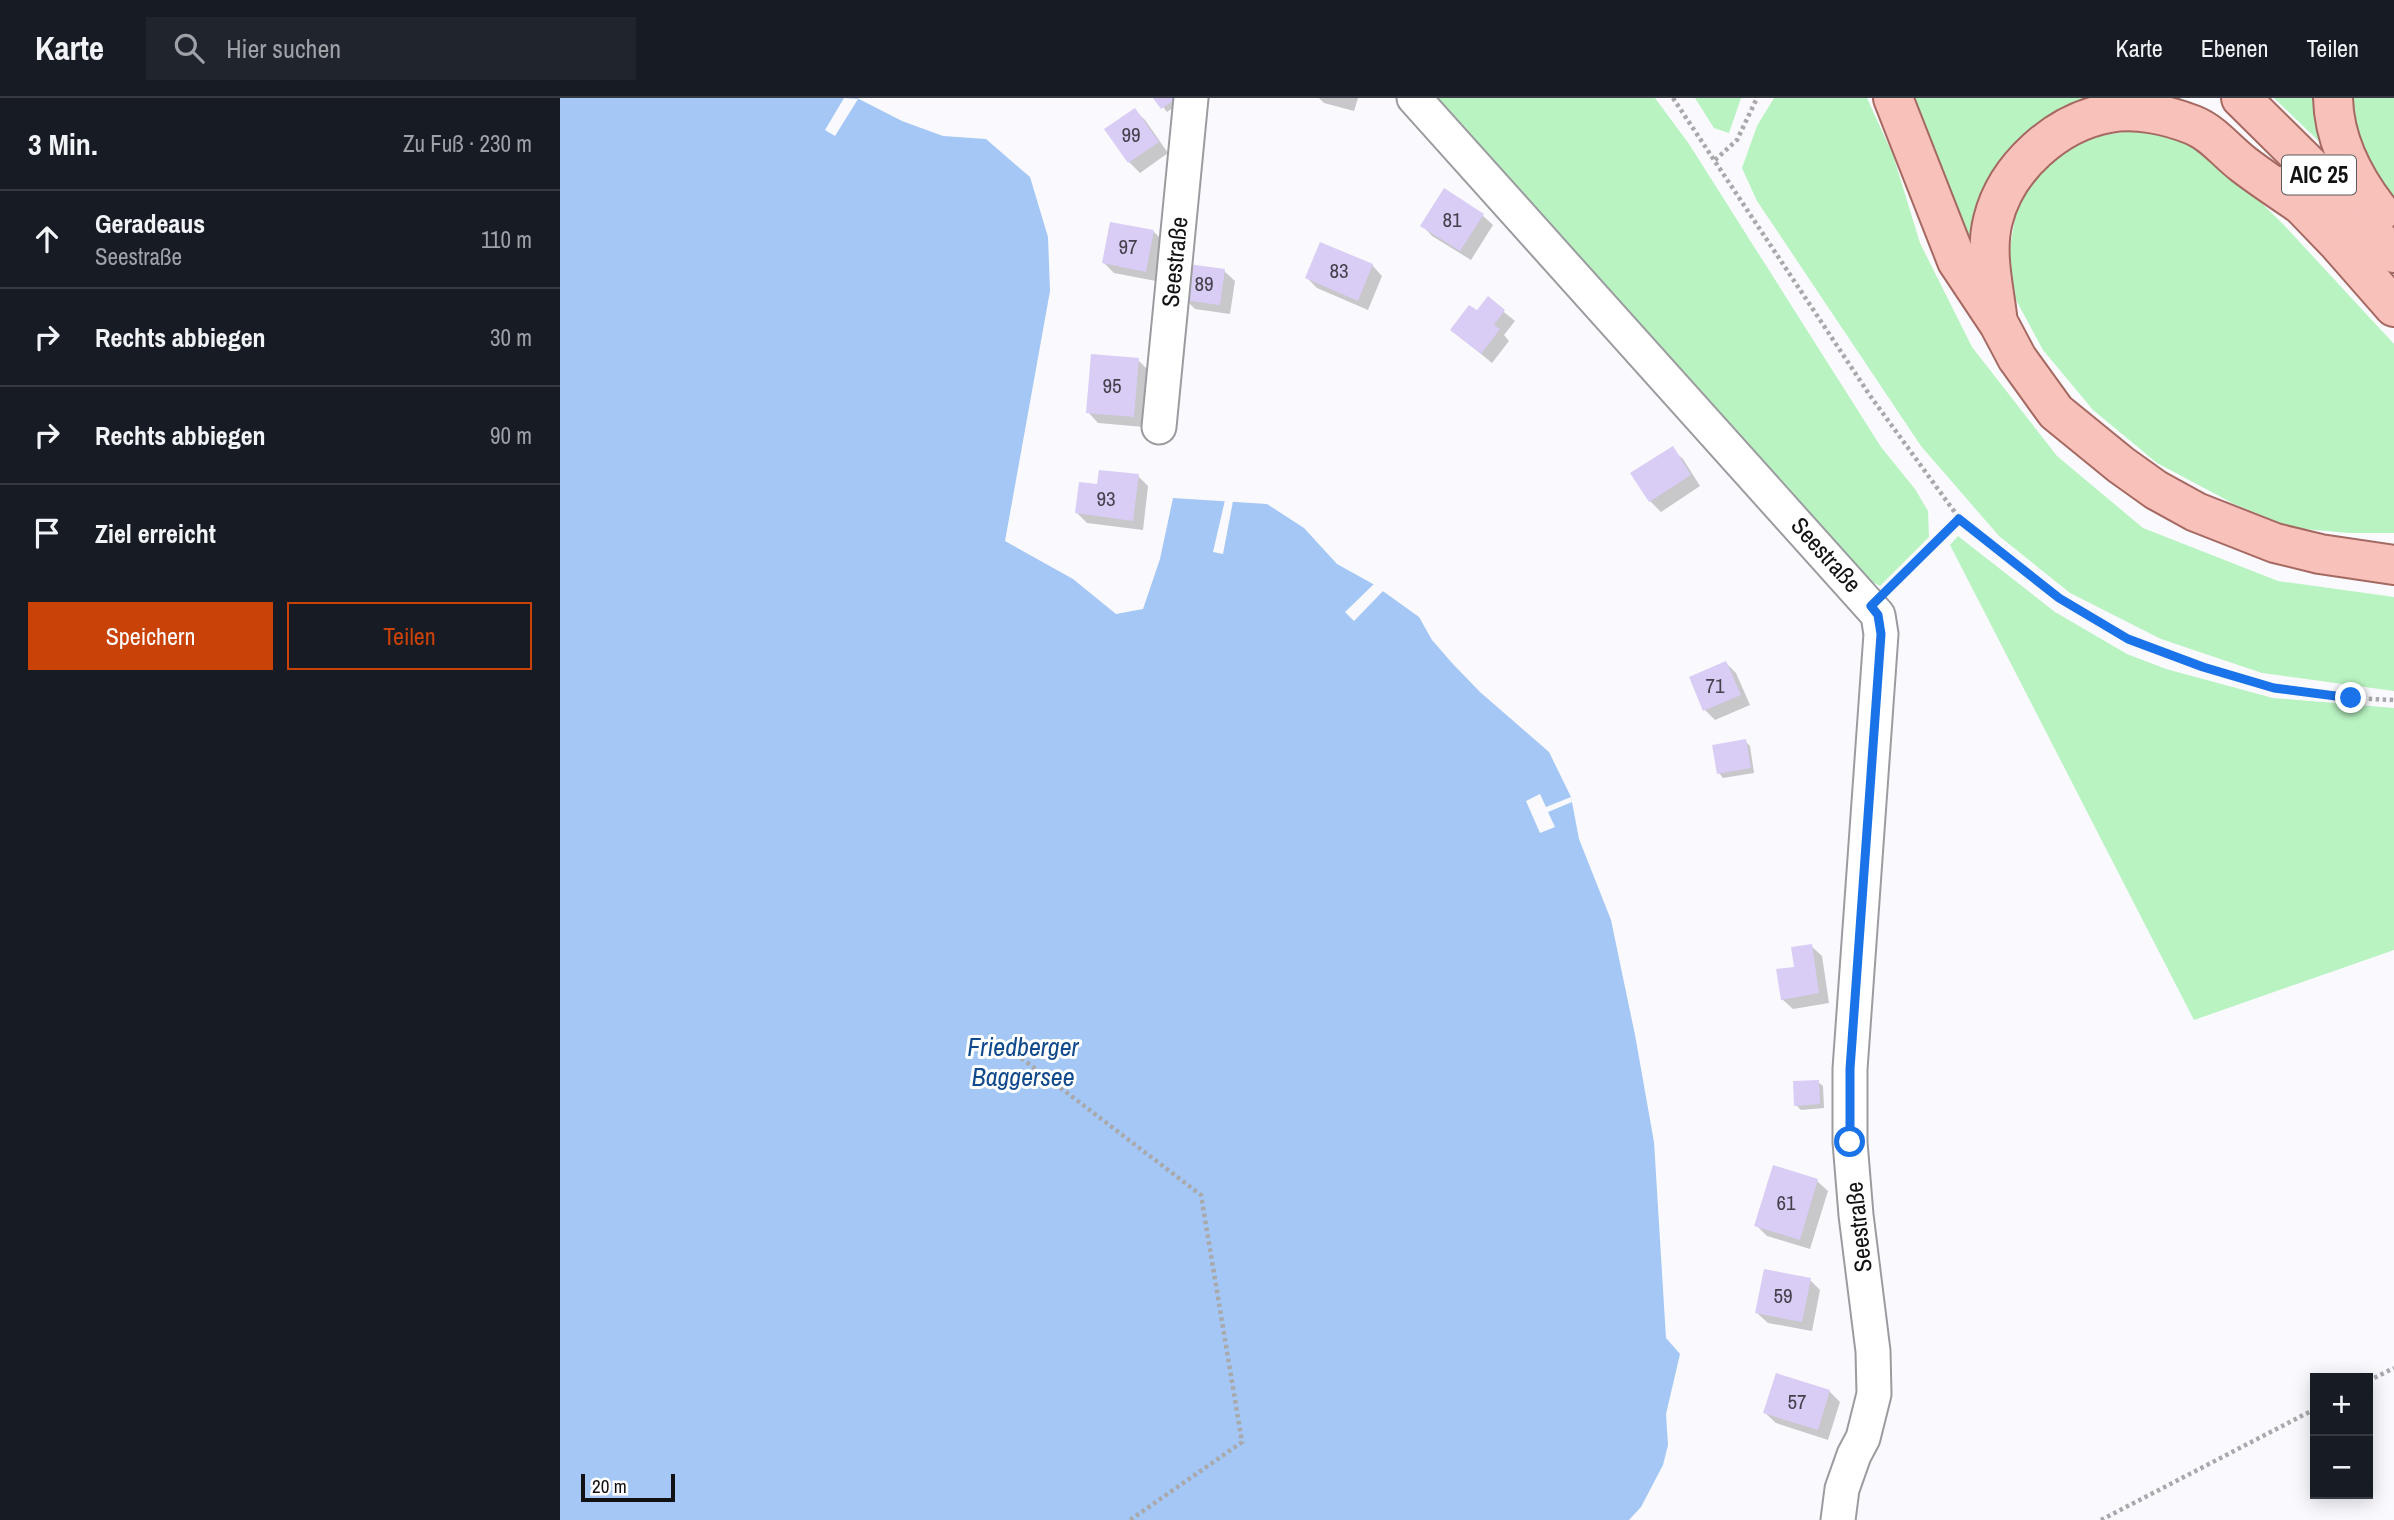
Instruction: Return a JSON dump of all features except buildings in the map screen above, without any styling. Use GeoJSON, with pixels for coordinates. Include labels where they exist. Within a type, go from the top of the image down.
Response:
{"type":"FeatureCollection","features":[{"type":"Feature","properties":{"kind":"main road"},"geometry":{"type":"LineString","coordinates":[[1893,98],[1957,261],[2017,358],[2056,412],[2120,465],[2156,490],[2196,512],[2275,543],[2320,554],[2394,565]]}},
{"type":"Feature","properties":{"kind":"main road","name":"AIC 25"},"geometry":{"type":"LineString","coordinates":[[2194,98],[2337,242],[2394,307]]}},
{"type":"Feature","properties":{"kind":"main road","name":"AIC 25"},"geometry":{"type":"LineString","coordinates":[[2241,98],[2324,180],[2377,239],[2394,253]]}},
{"type":"Feature","properties":{"kind":"main road"},"geometry":{"type":"LineString","coordinates":[[2333,98],[2333,109],[2348,166],[2394,230]]}},
{"type":"Feature","properties":{"kind":"main road"},"geometry":{"type":"LineString","coordinates":[[1998,324],[1990,249],[1992,222],[1998,203],[2020,168],[2038,149],[2084,119],[2111,113],[2142,112],[2171,117],[2196,126],[2214,138],[2241,163],[2300,204]]}},
{"type":"Feature","properties":{"kind":"street","name":"Seestraße"},"geometry":{"type":"LineString","coordinates":[[1159,427],[1191,98]]}},
{"type":"Feature","properties":{"kind":"street","name":"Seestraße"},"geometry":{"type":"LineString","coordinates":[[1414,98],[1878,615],[1881,634],[1850,1069],[1850,1142],[1873,1351],[1874,1394],[1863,1438],[1842,1489],[1838,1520]]}},
{"type":"Feature","properties":{"kind":"path"},"geometry":{"type":"LineString","coordinates":[[1674,98],[1871,397],[1959,519],[2059,598],[2128,639],[2203,667],[2274,688],[2394,701]]}},
{"type":"Feature","properties":{"kind":"path"},"geometry":{"type":"LineString","coordinates":[[1714,160],[1737,140],[1756,98]]}},
{"type":"Feature","properties":{"kind":"path"},"geometry":{"type":"LineString","coordinates":[[1871,606],[1959,519]]}},
{"type":"Feature","properties":{"kind":"path"},"geometry":{"type":"LineString","coordinates":[[999,1041],[1201,1195],[1242,1442],[1130,1520]]}},
{"type":"Feature","properties":{"kind":"path"},"geometry":{"type":"LineString","coordinates":[[2373,1378],[2394,1368]]}},
{"type":"Feature","properties":{"kind":"path"},"geometry":{"type":"LineString","coordinates":[[2101,1520],[2310,1412]]}},
{"type":"Feature","properties":{"kind":"green space"},"geometry":{"type":"Polygon","coordinates":[[[1437,98],[1655,98],[1689,144],[1881,447],[1915,489],[1928,511],[1929,537],[1880,586],[1854,572],[1806,510],[1437,98]]]}},
{"type":"Feature","properties":{"kind":"green space"},"geometry":{"type":"Polygon","coordinates":[[[1695,98],[1741,98],[1729,133],[1714,128],[1695,98]]]}},
{"type":"Feature","properties":{"kind":"green space"},"geometry":{"type":"Polygon","coordinates":[[[1774,98],[1867,98],[1893,155],[1920,243],[1972,347],[2057,456],[2143,528],[2278,581],[2394,597],[2394,691],[2262,673],[2161,639],[2070,593],[1999,536],[1921,446],[1757,201],[1742,168],[1757,126],[1774,98]]]}},
{"type":"Feature","properties":{"kind":"green space"},"geometry":{"type":"Polygon","coordinates":[[[1910,98],[2163,98],[2069,112],[1973,270],[1910,98]]]}},
{"type":"Feature","properties":{"kind":"green space"},"geometry":{"type":"Polygon","coordinates":[[[2274,98],[2318,98],[2329,151],[2274,98]]]}},
{"type":"Feature","properties":{"kind":"green space"},"geometry":{"type":"Polygon","coordinates":[[[2348,98],[2394,98],[2394,208],[2359,158],[2348,98]]]}},
{"type":"Feature","properties":{"kind":"green space"},"geometry":{"type":"Polygon","coordinates":[[[2150,128],[2207,150],[2283,224],[2394,344],[2394,533],[2349,533],[2292,528],[2234,504],[2157,463],[2093,410],[2043,350],[2009,287],[2010,248],[2017,206],[2044,168],[2086,138],[2150,128]]]}},
{"type":"Feature","properties":{"kind":"green space"},"geometry":{"type":"Polygon","coordinates":[[[1958,536],[2055,612],[2127,654],[2166,669],[2273,698],[2394,708],[2394,950],[2194,1020],[1950,545],[1958,536]]]}},
{"type":"Feature","properties":{"kind":"water","name":"Friedberger Baggersee"},"geometry":{"type":"Polygon","coordinates":[[[560,98],[857,98],[902,121],[943,136],[986,139],[1030,177],[1048,237],[1050,291],[1005,541],[1073,579],[1116,614],[1143,609],[1160,559],[1173,498],[1267,504],[1304,528],[1337,564],[1373,584],[1419,617],[1432,640],[1452,663],[1480,692],[1549,752],[1571,797],[1579,839],[1611,920],[1654,1142],[1666,1338],[1680,1354],[1666,1414],[1668,1445],[1663,1465],[1641,1507],[1629,1520],[560,1520],[560,98]]]}},
{"type":"Feature","properties":{"kind":"pier"},"geometry":{"type":"Polygon","coordinates":[[[844,98],[858,99],[835,136],[825,130],[844,98]]]}},
{"type":"Feature","properties":{"kind":"pier"},"geometry":{"type":"Polygon","coordinates":[[[1225,500],[1233,501],[1223,554],[1213,552],[1225,500]]]}},
{"type":"Feature","properties":{"kind":"pier"},"geometry":{"type":"Polygon","coordinates":[[[1376,582],[1385,589],[1354,621],[1345,612],[1376,582]]]}},
{"type":"Feature","properties":{"kind":"pier"},"geometry":{"type":"Polygon","coordinates":[[[1540,794],[1546,807],[1571,797],[1572,802],[1548,812],[1555,827],[1540,833],[1526,801],[1540,794]]]}},
{"type":"Feature","properties":{"kind":"route"},"geometry":{"type":"LineString","coordinates":[[1850,1142],[1850,1069],[1881,634],[1878,615],[1871,606],[1959,519],[2059,598],[2128,639],[2203,667],[2274,688],[2351,698]]}}]}
